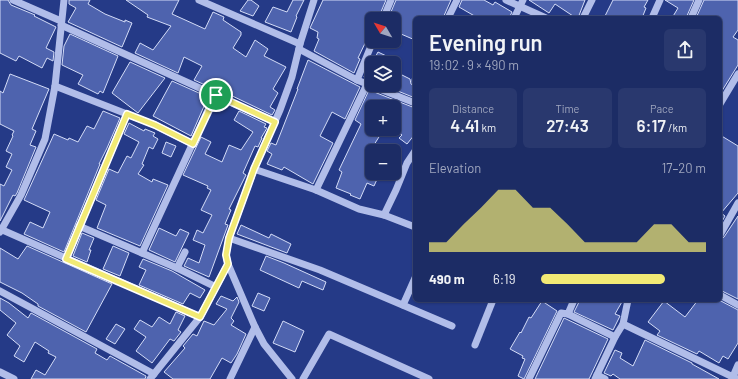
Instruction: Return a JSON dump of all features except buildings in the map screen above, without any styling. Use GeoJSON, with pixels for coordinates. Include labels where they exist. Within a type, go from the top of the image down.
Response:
{"type":"FeatureCollection","features":[{"type":"Feature","properties":{"kind":"street"},"geometry":{"type":"LineString","coordinates":[[13,0],[275,122]]}},
{"type":"Feature","properties":{"kind":"street"},"geometry":{"type":"LineString","coordinates":[[64,0],[56,86],[45,139],[21,194],[0,230],[200,317]]}},
{"type":"Feature","properties":{"kind":"street"},"geometry":{"type":"LineString","coordinates":[[199,0],[299,47],[357,80],[365,83]]}},
{"type":"Feature","properties":{"kind":"street"},"geometry":{"type":"LineString","coordinates":[[292,379],[264,344],[255,327],[228,264],[226,255],[229,238],[254,169],[275,122],[292,77],[299,47],[314,0]]}},
{"type":"Feature","properties":{"kind":"street"},"geometry":{"type":"LineString","coordinates":[[386,12],[391,0]]}},
{"type":"Feature","properties":{"kind":"street"},"geometry":{"type":"LineString","coordinates":[[449,16],[457,0]]}},
{"type":"Feature","properties":{"kind":"street"},"geometry":{"type":"LineString","coordinates":[[506,0],[522,3],[543,16]]}},
{"type":"Feature","properties":{"kind":"street"},"geometry":{"type":"LineString","coordinates":[[584,16],[592,0]]}},
{"type":"Feature","properties":{"kind":"street"},"geometry":{"type":"LineString","coordinates":[[653,16],[660,0]]}},
{"type":"Feature","properties":{"kind":"street"},"geometry":{"type":"LineString","coordinates":[[692,16],[699,0]]}},
{"type":"Feature","properties":{"kind":"street"},"geometry":{"type":"LineString","coordinates":[[515,16],[522,3]]}},
{"type":"Feature","properties":{"kind":"street"},"geometry":{"type":"LineString","coordinates":[[357,80],[370,48]]}},
{"type":"Feature","properties":{"kind":"street"},"geometry":{"type":"LineString","coordinates":[[722,101],[738,74]]}},
{"type":"Feature","properties":{"kind":"street"},"geometry":{"type":"LineString","coordinates":[[56,86],[155,125],[193,144]]}},
{"type":"Feature","properties":{"kind":"street"},"geometry":{"type":"LineString","coordinates":[[316,190],[365,90]]}},
{"type":"Feature","properties":{"kind":"street"},"geometry":{"type":"LineString","coordinates":[[388,92],[413,102]]}},
{"type":"Feature","properties":{"kind":"street"},"geometry":{"type":"LineString","coordinates":[[142,253],[216,95]]}},
{"type":"Feature","properties":{"kind":"street"},"geometry":{"type":"LineString","coordinates":[[66,259],[127,114]]}},
{"type":"Feature","properties":{"kind":"street"},"geometry":{"type":"LineString","coordinates":[[384,215],[407,163],[413,154]]}},
{"type":"Feature","properties":{"kind":"street"},"geometry":{"type":"LineString","coordinates":[[254,169],[316,190],[359,209],[384,215],[413,226]]}},
{"type":"Feature","properties":{"kind":"street"},"geometry":{"type":"LineString","coordinates":[[722,231],[738,203]]}},
{"type":"Feature","properties":{"kind":"street"},"geometry":{"type":"LineString","coordinates":[[79,226],[177,268],[216,287]]}},
{"type":"Feature","properties":{"kind":"street"},"geometry":{"type":"LineString","coordinates":[[229,238],[320,270],[452,326]]}},
{"type":"Feature","properties":{"kind":"street"},"geometry":{"type":"LineString","coordinates":[[177,268],[185,252]]}},
{"type":"Feature","properties":{"kind":"street"},"geometry":{"type":"LineString","coordinates":[[0,291],[152,377],[200,317],[228,264]]}},
{"type":"Feature","properties":{"kind":"street"},"geometry":{"type":"LineString","coordinates":[[403,306],[413,283]]}},
{"type":"Feature","properties":{"kind":"street"},"geometry":{"type":"LineString","coordinates":[[722,296],[738,305]]}},
{"type":"Feature","properties":{"kind":"street"},"geometry":{"type":"LineString","coordinates":[[475,346],[492,302]]}},
{"type":"Feature","properties":{"kind":"street"},"geometry":{"type":"LineString","coordinates":[[568,314],[573,302]]}},
{"type":"Feature","properties":{"kind":"street"},"geometry":{"type":"LineString","coordinates":[[605,379],[596,377],[615,337],[623,324],[628,302]]}},
{"type":"Feature","properties":{"kind":"street"},"geometry":{"type":"LineString","coordinates":[[529,379],[561,313],[568,314],[615,337]]}},
{"type":"Feature","properties":{"kind":"street"},"geometry":{"type":"LineString","coordinates":[[623,324],[734,378],[738,365]]}},
{"type":"Feature","properties":{"kind":"street"},"geometry":{"type":"LineString","coordinates":[[230,379],[255,327]]}},
{"type":"Feature","properties":{"kind":"street"},"geometry":{"type":"LineString","coordinates":[[303,379],[329,334],[429,379]]}},
{"type":"Feature","properties":{"kind":"street"},"geometry":{"type":"LineString","coordinates":[[0,372],[14,379]]}},
{"type":"Feature","properties":{"kind":"route"},"geometry":{"type":"LineString","coordinates":[[216,95],[275,122],[254,169],[229,238],[226,255],[228,264],[200,317],[66,259],[127,114],[155,125],[193,144],[216,95]]}}]}
